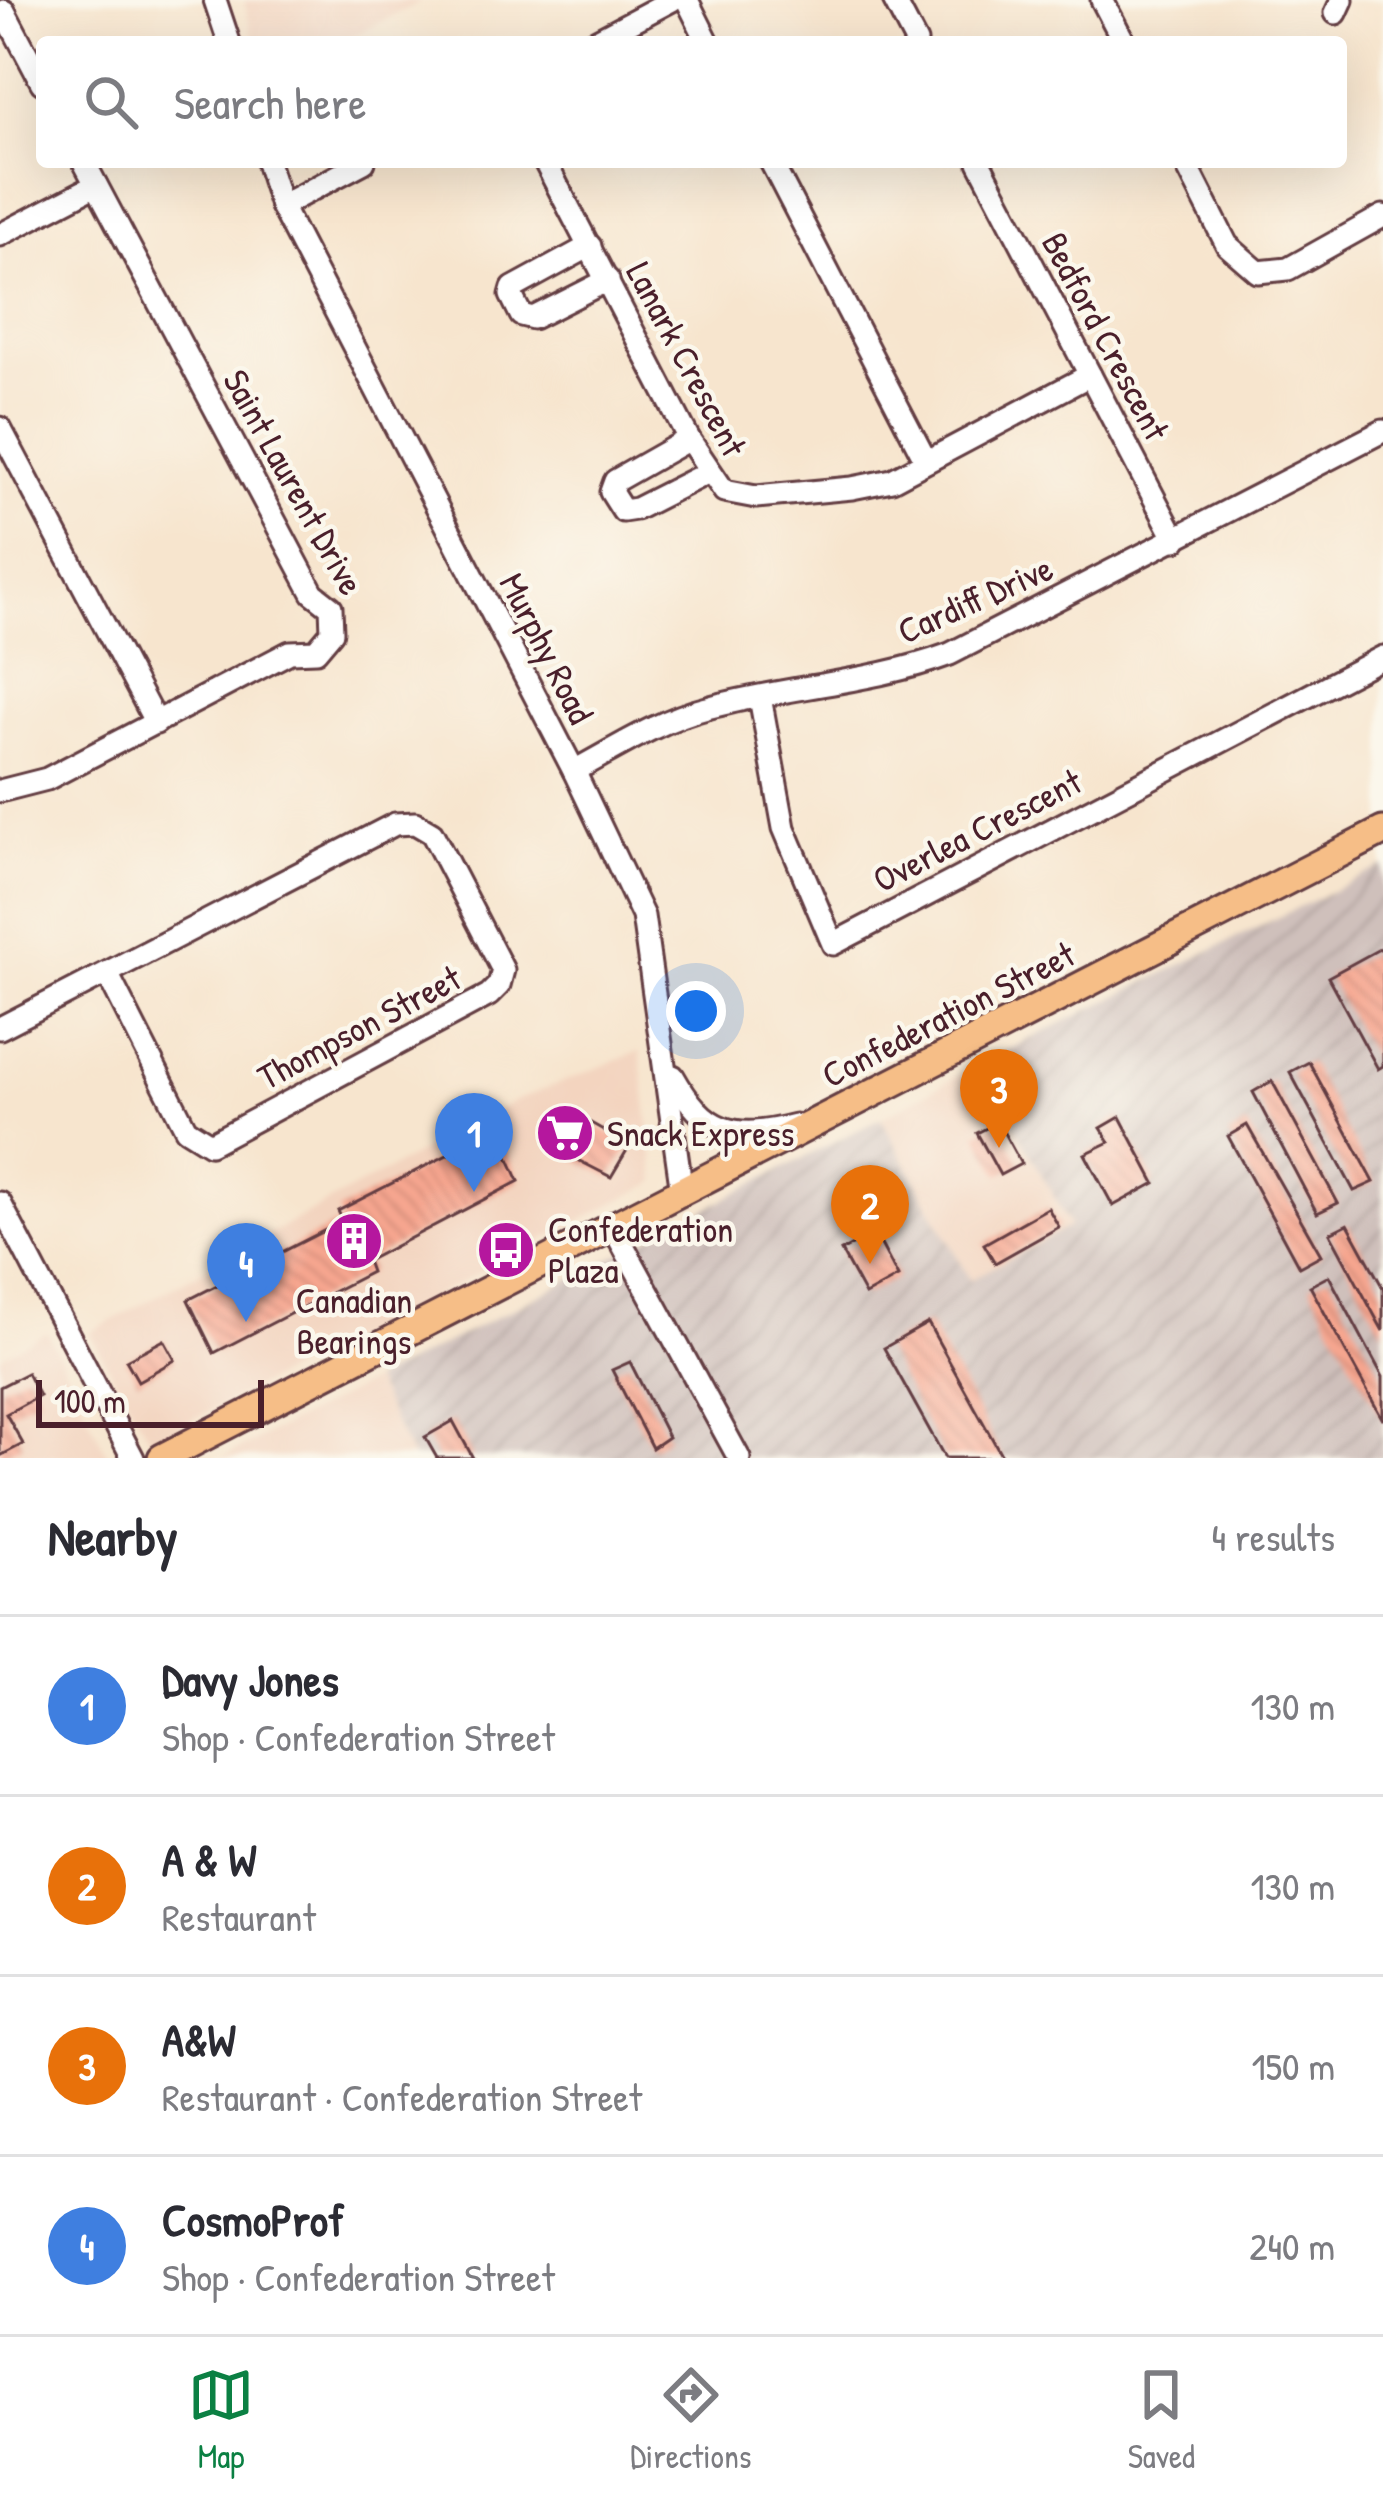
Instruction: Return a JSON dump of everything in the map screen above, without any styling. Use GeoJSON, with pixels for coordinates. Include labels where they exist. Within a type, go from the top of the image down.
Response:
{"type":"FeatureCollection","features":[{"type":"Feature","properties":{"kind":"main road","name":"Confederation Street"},"geometry":{"type":"LineString","coordinates":[[162,1458],[1383,831]]}},
{"type":"Feature","properties":{"kind":"street"},"geometry":{"type":"LineString","coordinates":[[26,0],[2,12],[36,72]]}},
{"type":"Feature","properties":{"kind":"street"},"geometry":{"type":"LineString","coordinates":[[215,0],[227,36]]}},
{"type":"Feature","properties":{"kind":"street"},"geometry":{"type":"LineString","coordinates":[[604,36],[672,0]]}},
{"type":"Feature","properties":{"kind":"street"},"geometry":{"type":"LineString","coordinates":[[687,0],[705,36]]}},
{"type":"Feature","properties":{"kind":"street"},"geometry":{"type":"LineString","coordinates":[[894,0],[913,36]]}},
{"type":"Feature","properties":{"kind":"street"},"geometry":{"type":"LineString","coordinates":[[1102,0],[1121,36]]}},
{"type":"Feature","properties":{"kind":"street","name":"Saint Laurent Drive"},"geometry":{"type":"LineString","coordinates":[[0,791],[47,778],[290,652],[316,651],[327,643],[334,620],[331,607],[313,593],[87,168]]}},
{"type":"Feature","properties":{"kind":"street","name":"Murphy Road"},"geometry":{"type":"LineString","coordinates":[[269,168],[281,206],[574,771],[643,916],[682,1192]]}},
{"type":"Feature","properties":{"kind":"street"},"geometry":{"type":"LineString","coordinates":[[281,206],[353,168]]}},
{"type":"Feature","properties":{"kind":"street","name":"Lanark Crescent"},"geometry":{"type":"LineString","coordinates":[[547,168],[689,439],[724,491],[756,496],[873,485],[1090,375]]}},
{"type":"Feature","properties":{"kind":"street"},"geometry":{"type":"LineString","coordinates":[[774,168],[926,461]]}},
{"type":"Feature","properties":{"kind":"street","name":"Bedford Crescent"},"geometry":{"type":"LineString","coordinates":[[982,168],[1176,540]]}},
{"type":"Feature","properties":{"kind":"street"},"geometry":{"type":"LineString","coordinates":[[1188,168],[1227,245],[1258,272],[1288,268],[1383,215]]}},
{"type":"Feature","properties":{"kind":"street"},"geometry":{"type":"LineString","coordinates":[[0,235],[96,184]]}},
{"type":"Feature","properties":{"kind":"street"},"geometry":{"type":"LineString","coordinates":[[590,246],[513,288],[511,295],[521,315],[533,318],[608,280]]}},
{"type":"Feature","properties":{"kind":"street"},"geometry":{"type":"LineString","coordinates":[[0,428],[156,723]]}},
{"type":"Feature","properties":{"kind":"street","name":"Cardiff Drive"},"geometry":{"type":"LineString","coordinates":[[574,771],[671,720],[711,706],[934,660],[1383,431]]}},
{"type":"Feature","properties":{"kind":"street"},"geometry":{"type":"LineString","coordinates":[[689,439],[620,476],[612,487],[614,499],[622,511],[636,509],[709,472]]}},
{"type":"Feature","properties":{"kind":"street","name":"Overlea Crescent"},"geometry":{"type":"LineString","coordinates":[[760,697],[784,828],[832,944],[1383,657]]}},
{"type":"Feature","properties":{"kind":"street","name":"Thompson Street"},"geometry":{"type":"LineString","coordinates":[[0,1028],[395,824],[415,823],[432,833],[503,970],[499,985],[489,995],[210,1144],[186,1130],[107,973]]}},
{"type":"Feature","properties":{"kind":"street"},"geometry":{"type":"LineString","coordinates":[[667,1065],[704,1121],[732,1132],[765,1132],[824,1117]]}},
{"type":"Feature","properties":{"kind":"street"},"geometry":{"type":"LineString","coordinates":[[0,1203],[133,1458]]}},
{"type":"Feature","properties":{"kind":"street"},"geometry":{"type":"LineString","coordinates":[[614,1229],[739,1458]]}},
{"type":"Feature","properties":{"kind":"shaded area"},"geometry":{"type":"Polygon","coordinates":[[[244,0],[424,0],[353,36],[253,36],[244,0]]]}},
{"type":"Feature","properties":{"kind":"shaded area"},"geometry":{"type":"Polygon","coordinates":[[[1383,866],[1383,1458],[412,1458],[373,1381],[881,1118],[970,1280],[1070,1226],[981,1063],[1383,866]]]}},
{"type":"Feature","properties":{"kind":"shaded area"},"geometry":{"type":"Polygon","coordinates":[[[640,1051],[656,1182],[151,1441],[89,1333],[515,1101],[640,1051]]]}},
{"type":"Feature","properties":{"kind":"shaded area"},"geometry":{"type":"Polygon","coordinates":[[[981,1063],[1070,1226],[970,1281],[881,1118],[981,1063]]]}},
{"type":"Feature","properties":{"kind":"shaded area"},"geometry":{"type":"Polygon","coordinates":[[[47,1332],[109,1458],[0,1458],[0,1357],[47,1332]]]}},
{"type":"Feature","properties":{"kind":"shaded area"},"geometry":{"type":"Polygon","coordinates":[[[373,1381],[412,1458],[222,1458],[373,1381]]]}},
{"type":"Feature","properties":{"kind":"building"},"geometry":{"type":"Polygon","coordinates":[[[1383,947],[1383,1066],[1378,1069],[1328,977],[1383,947]]]}},
{"type":"Feature","properties":{"kind":"building"},"geometry":{"type":"Polygon","coordinates":[[[1309,1062],[1374,1182],[1354,1191],[1290,1072],[1309,1062]]]}},
{"type":"Feature","properties":{"kind":"building"},"geometry":{"type":"Polygon","coordinates":[[[1272,1081],[1338,1203],[1317,1213],[1253,1092],[1272,1081]]]}},
{"type":"Feature","properties":{"kind":"building"},"geometry":{"type":"Polygon","coordinates":[[[561,1114],[579,1124],[582,1118],[630,1145],[611,1177],[564,1153],[568,1146],[550,1136],[561,1114]]]}},
{"type":"Feature","properties":{"kind":"building"},"geometry":{"type":"Polygon","coordinates":[[[1120,1117],[1155,1183],[1113,1206],[1085,1154],[1110,1142],[1101,1128],[1120,1117]]]}},
{"type":"Feature","properties":{"kind":"building"},"geometry":{"type":"Polygon","coordinates":[[[998,1122],[1021,1164],[1000,1175],[977,1133],[998,1122]]]}},
{"type":"Feature","properties":{"kind":"building"},"geometry":{"type":"Polygon","coordinates":[[[1247,1125],[1321,1255],[1299,1267],[1228,1136],[1247,1125]]]}},
{"type":"Feature","properties":{"kind":"building","name":"Canadian Bearings"},"geometry":{"type":"Polygon","coordinates":[[[496,1130],[519,1181],[367,1261],[371,1272],[214,1353],[188,1300],[343,1221],[338,1211],[496,1130]]]}},
{"type":"Feature","properties":{"kind":"building"},"geometry":{"type":"Polygon","coordinates":[[[1048,1208],[1059,1227],[995,1263],[984,1244],[1048,1208]]]}},
{"type":"Feature","properties":{"kind":"building"},"geometry":{"type":"Polygon","coordinates":[[[1348,1224],[1383,1288],[1383,1331],[1330,1233],[1348,1224]]]}},
{"type":"Feature","properties":{"kind":"building"},"geometry":{"type":"Polygon","coordinates":[[[875,1233],[898,1277],[865,1295],[841,1251],[875,1233]]]}},
{"type":"Feature","properties":{"kind":"building"},"geometry":{"type":"Polygon","coordinates":[[[1329,1276],[1383,1377],[1383,1420],[1310,1286],[1329,1276]]]}},
{"type":"Feature","properties":{"kind":"building"},"geometry":{"type":"Polygon","coordinates":[[[928,1323],[1003,1458],[945,1458],[884,1348],[928,1323]]]}},
{"type":"Feature","properties":{"kind":"building"},"geometry":{"type":"Polygon","coordinates":[[[164,1340],[175,1360],[138,1381],[126,1360],[164,1340]]]}},
{"type":"Feature","properties":{"kind":"building"},"geometry":{"type":"Polygon","coordinates":[[[630,1362],[668,1437],[652,1448],[612,1370],[630,1362]]]}},
{"type":"Feature","properties":{"kind":"building"},"geometry":{"type":"Polygon","coordinates":[[[27,1373],[39,1396],[6,1414],[23,1444],[0,1456],[0,1387],[27,1373]]]}},
{"type":"Feature","properties":{"kind":"building"},"geometry":{"type":"Polygon","coordinates":[[[453,1421],[473,1458],[437,1458],[425,1437],[453,1421]]]}},
{"type":"Feature","properties":{"kind":"place","name":"Snack Express"},"geometry":{"type":"Point","coordinates":[565,1133]}},
{"type":"Feature","properties":{"kind":"place","name":"A&W"},"geometry":{"type":"Point","coordinates":[999,1148]}},
{"type":"Feature","properties":{"kind":"place","name":"Davy Jones"},"geometry":{"type":"Point","coordinates":[474,1192]}},
{"type":"Feature","properties":{"kind":"place","name":"Canadian Bearings"},"geometry":{"type":"Point","coordinates":[354,1241]}},
{"type":"Feature","properties":{"kind":"place","name":"Confederation Plaza"},"geometry":{"type":"Point","coordinates":[506,1250]}},
{"type":"Feature","properties":{"kind":"place","name":"A & W"},"geometry":{"type":"Point","coordinates":[870,1264]}},
{"type":"Feature","properties":{"kind":"place","name":"CosmoProf"},"geometry":{"type":"Point","coordinates":[246,1322]}}]}
